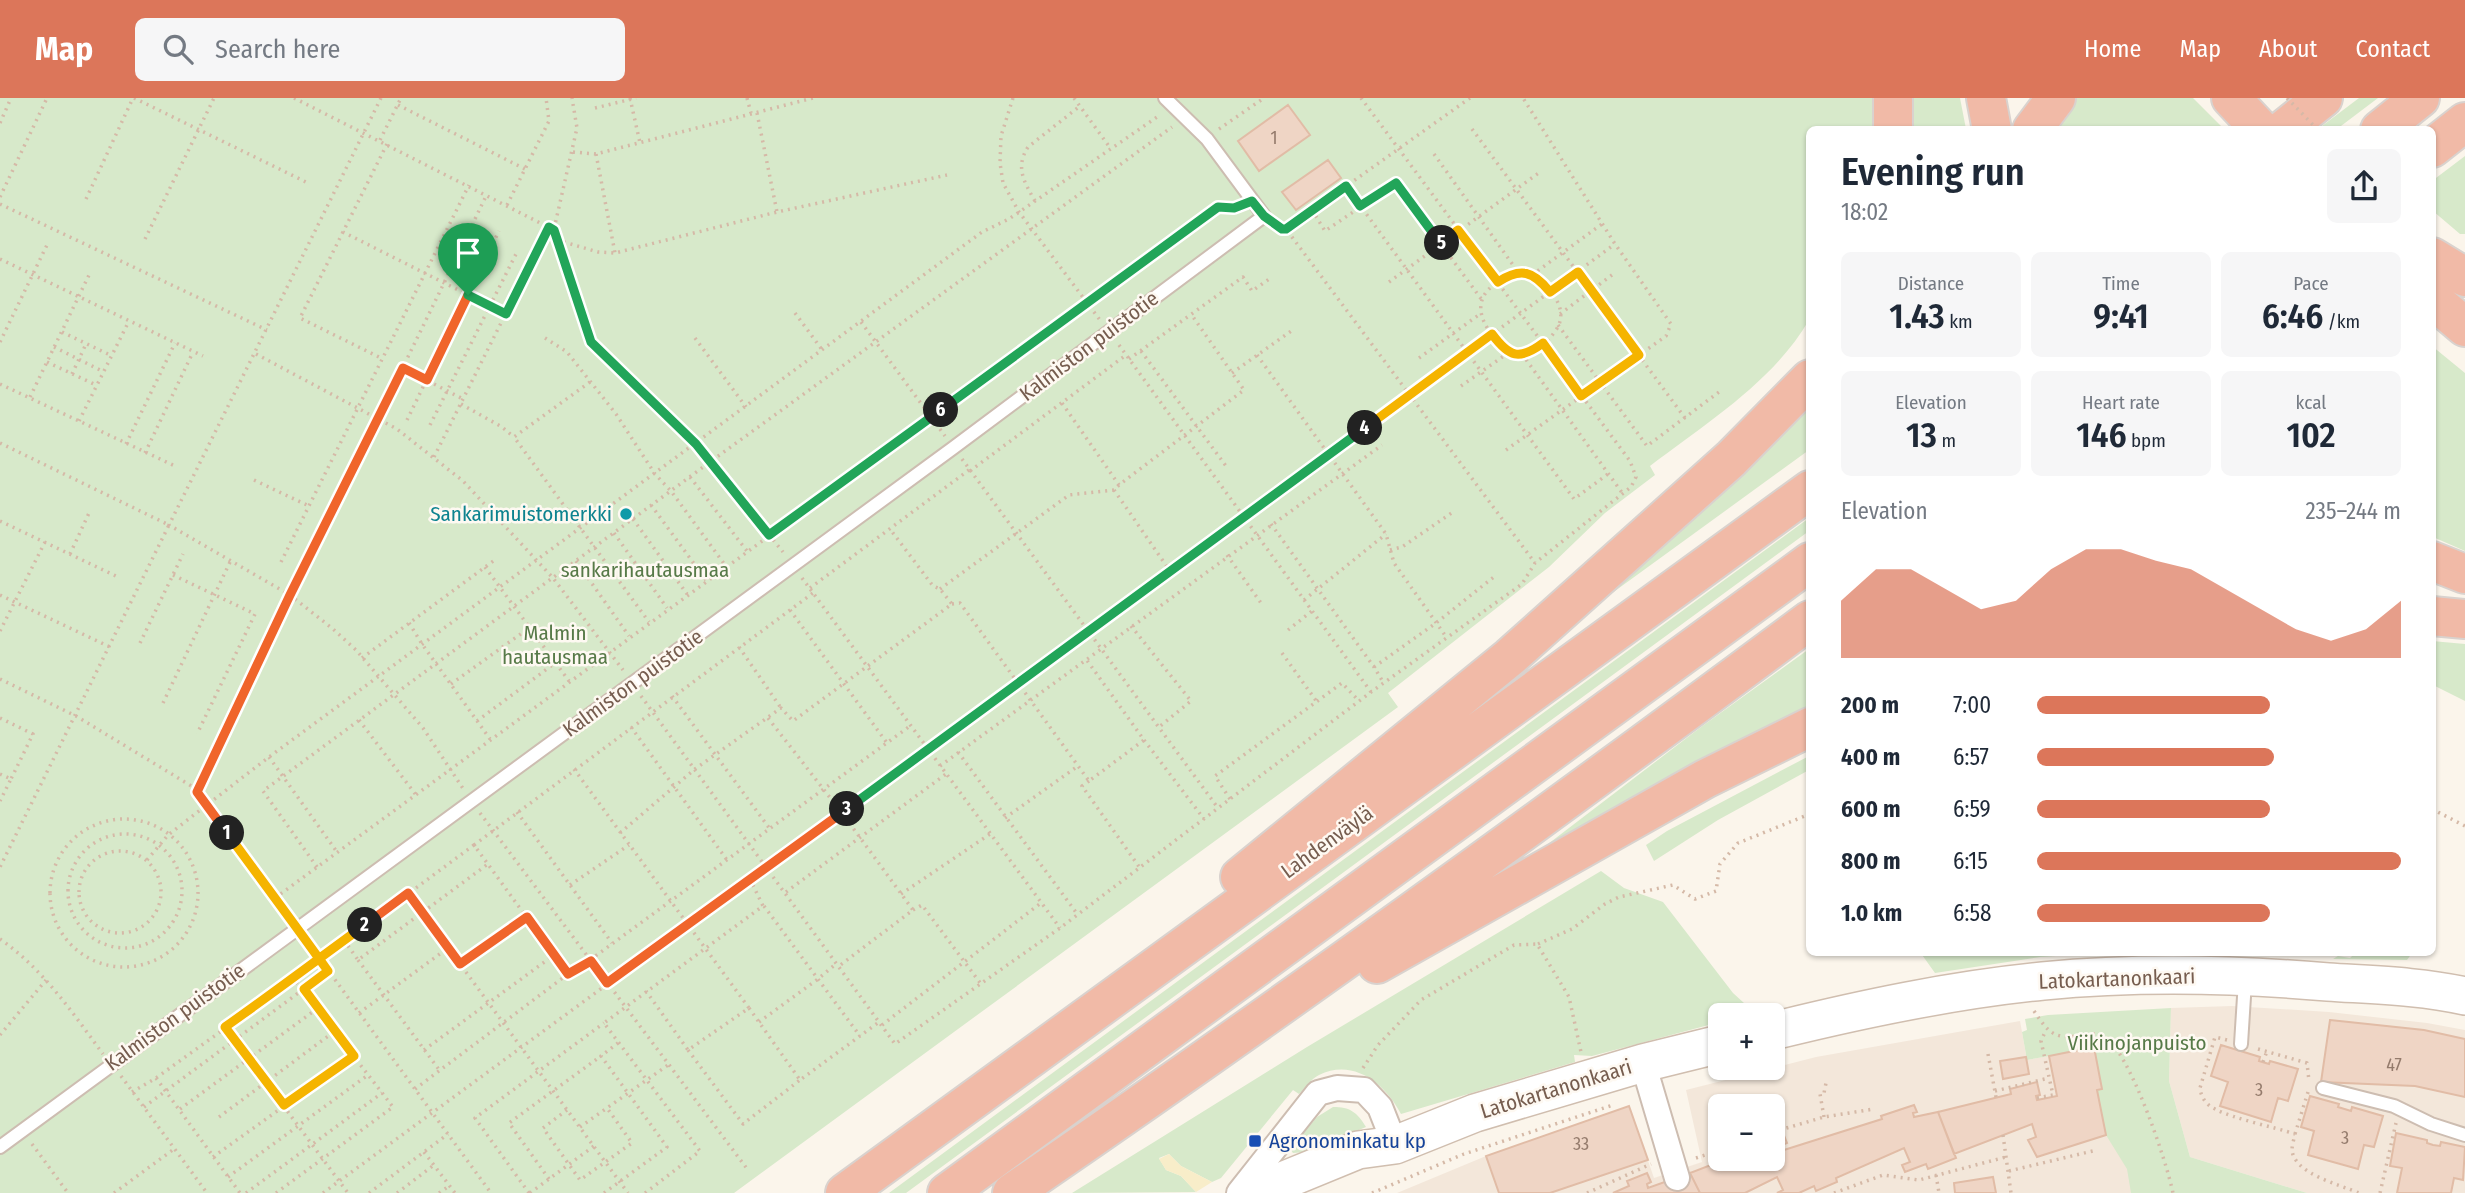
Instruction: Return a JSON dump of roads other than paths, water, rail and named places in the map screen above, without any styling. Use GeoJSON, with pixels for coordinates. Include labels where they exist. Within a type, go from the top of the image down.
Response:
{"type":"FeatureCollection","features":[{"type":"Feature","properties":{"kind":"highway"},"geometry":{"type":"LineString","coordinates":[[1893,98],[1893,126]]}},
{"type":"Feature","properties":{"kind":"highway"},"geometry":{"type":"LineString","coordinates":[[1986,98],[1991,126]]}},
{"type":"Feature","properties":{"kind":"highway"},"geometry":{"type":"LineString","coordinates":[[2035,126],[2056,98]]}},
{"type":"Feature","properties":{"kind":"highway"},"geometry":{"type":"LineString","coordinates":[[2231,98],[2257,126]]}},
{"type":"Feature","properties":{"kind":"highway"},"geometry":{"type":"LineString","coordinates":[[2288,126],[2323,98]]}},
{"type":"Feature","properties":{"kind":"highway"},"geometry":{"type":"LineString","coordinates":[[2385,126],[2420,98]]}},
{"type":"Feature","properties":{"kind":"highway"},"geometry":{"type":"LineString","coordinates":[[2436,145],[2465,122]]}},
{"type":"Feature","properties":{"kind":"highway"},"geometry":{"type":"LineString","coordinates":[[2436,259],[2465,277]]}},
{"type":"Feature","properties":{"kind":"highway"},"geometry":{"type":"LineString","coordinates":[[2436,302],[2465,327]]}},
{"type":"Feature","properties":{"kind":"highway"},"geometry":{"type":"LineString","coordinates":[[1731,459],[1806,366]]}},
{"type":"Feature","properties":{"kind":"highway"},"geometry":{"type":"LineString","coordinates":[[1024,1062],[1259,860],[1510,657],[1731,459],[1806,383]]}},
{"type":"Feature","properties":{"kind":"highway","name":"Lahdenväylä"},"geometry":{"type":"LineString","coordinates":[[845,1193],[1806,493]]}},
{"type":"Feature","properties":{"kind":"highway"},"geometry":{"type":"LineString","coordinates":[[2436,563],[2465,574]]}},
{"type":"Feature","properties":{"kind":"highway"},"geometry":{"type":"LineString","coordinates":[[947,1193],[1806,565]]}},
{"type":"Feature","properties":{"kind":"highway"},"geometry":{"type":"LineString","coordinates":[[2436,616],[2465,619]]}},
{"type":"Feature","properties":{"kind":"highway"},"geometry":{"type":"LineString","coordinates":[[1012,1193],[1213,1055],[1806,623]]}},
{"type":"Feature","properties":{"kind":"highway"},"geometry":{"type":"LineString","coordinates":[[1213,1055],[1693,786],[1806,729]]}},
{"type":"Feature","properties":{"kind":"street","name":"Latokartanonkaari"},"geometry":{"type":"LineString","coordinates":[[1785,1028],[1871,1007],[2031,983],[2105,976],[2245,976],[2385,986],[2465,996]]}},
{"type":"Feature","properties":{"kind":"street","name":"Latokartanonkaari"},"geometry":{"type":"LineString","coordinates":[[1253,1193],[1358,1150],[1395,1144],[1475,1113],[1643,1062],[1708,1047]]}},
{"type":"Feature","properties":{"kind":"street"},"geometry":{"type":"LineString","coordinates":[[1643,1062],[1677,1178]]}},
{"type":"Feature","properties":{"kind":"street"},"geometry":{"type":"LineString","coordinates":[[1239,1193],[1318,1093],[1350,1087],[1364,1090],[1374,1098],[1395,1144]]}},
{"type":"Feature","properties":{"kind":"street","name":"Latokartanonkaari"},"geometry":{"type":"LineString","coordinates":[[1317,1193],[1366,1171],[1395,1144]]}},
{"type":"Feature","properties":{"kind":"lane","name":"Kalmiston puistotie"},"geometry":{"type":"LineString","coordinates":[[0,1147],[953,448],[1264,216],[1207,139],[1169,102]]}},
{"type":"Feature","properties":{"kind":"lane"},"geometry":{"type":"LineString","coordinates":[[2241,1044],[2245,976]]}},
{"type":"Feature","properties":{"kind":"lane"},"geometry":{"type":"LineString","coordinates":[[2314,1088],[2395,1106],[2431,1124],[2465,1135]]}},
{"type":"Feature","properties":{"kind":"place","name":"Sankarimuistomerkki"},"geometry":{"type":"Point","coordinates":[626,514]}},
{"type":"Feature","properties":{"kind":"place","name":"Agronominkatu kp"},"geometry":{"type":"Point","coordinates":[1255,1141]}},
{"type":"Feature","properties":{"kind":"park label","name":"sankarihautausmaa"},"geometry":{"type":"Point","coordinates":[645,570]}},
{"type":"Feature","properties":{"kind":"park label","name":"Malmin hautausmaa"},"geometry":{"type":"Point","coordinates":[555,645]}},
{"type":"Feature","properties":{"kind":"park label","name":"Viikinojanpuisto"},"geometry":{"type":"Point","coordinates":[2137,1043]}}]}
